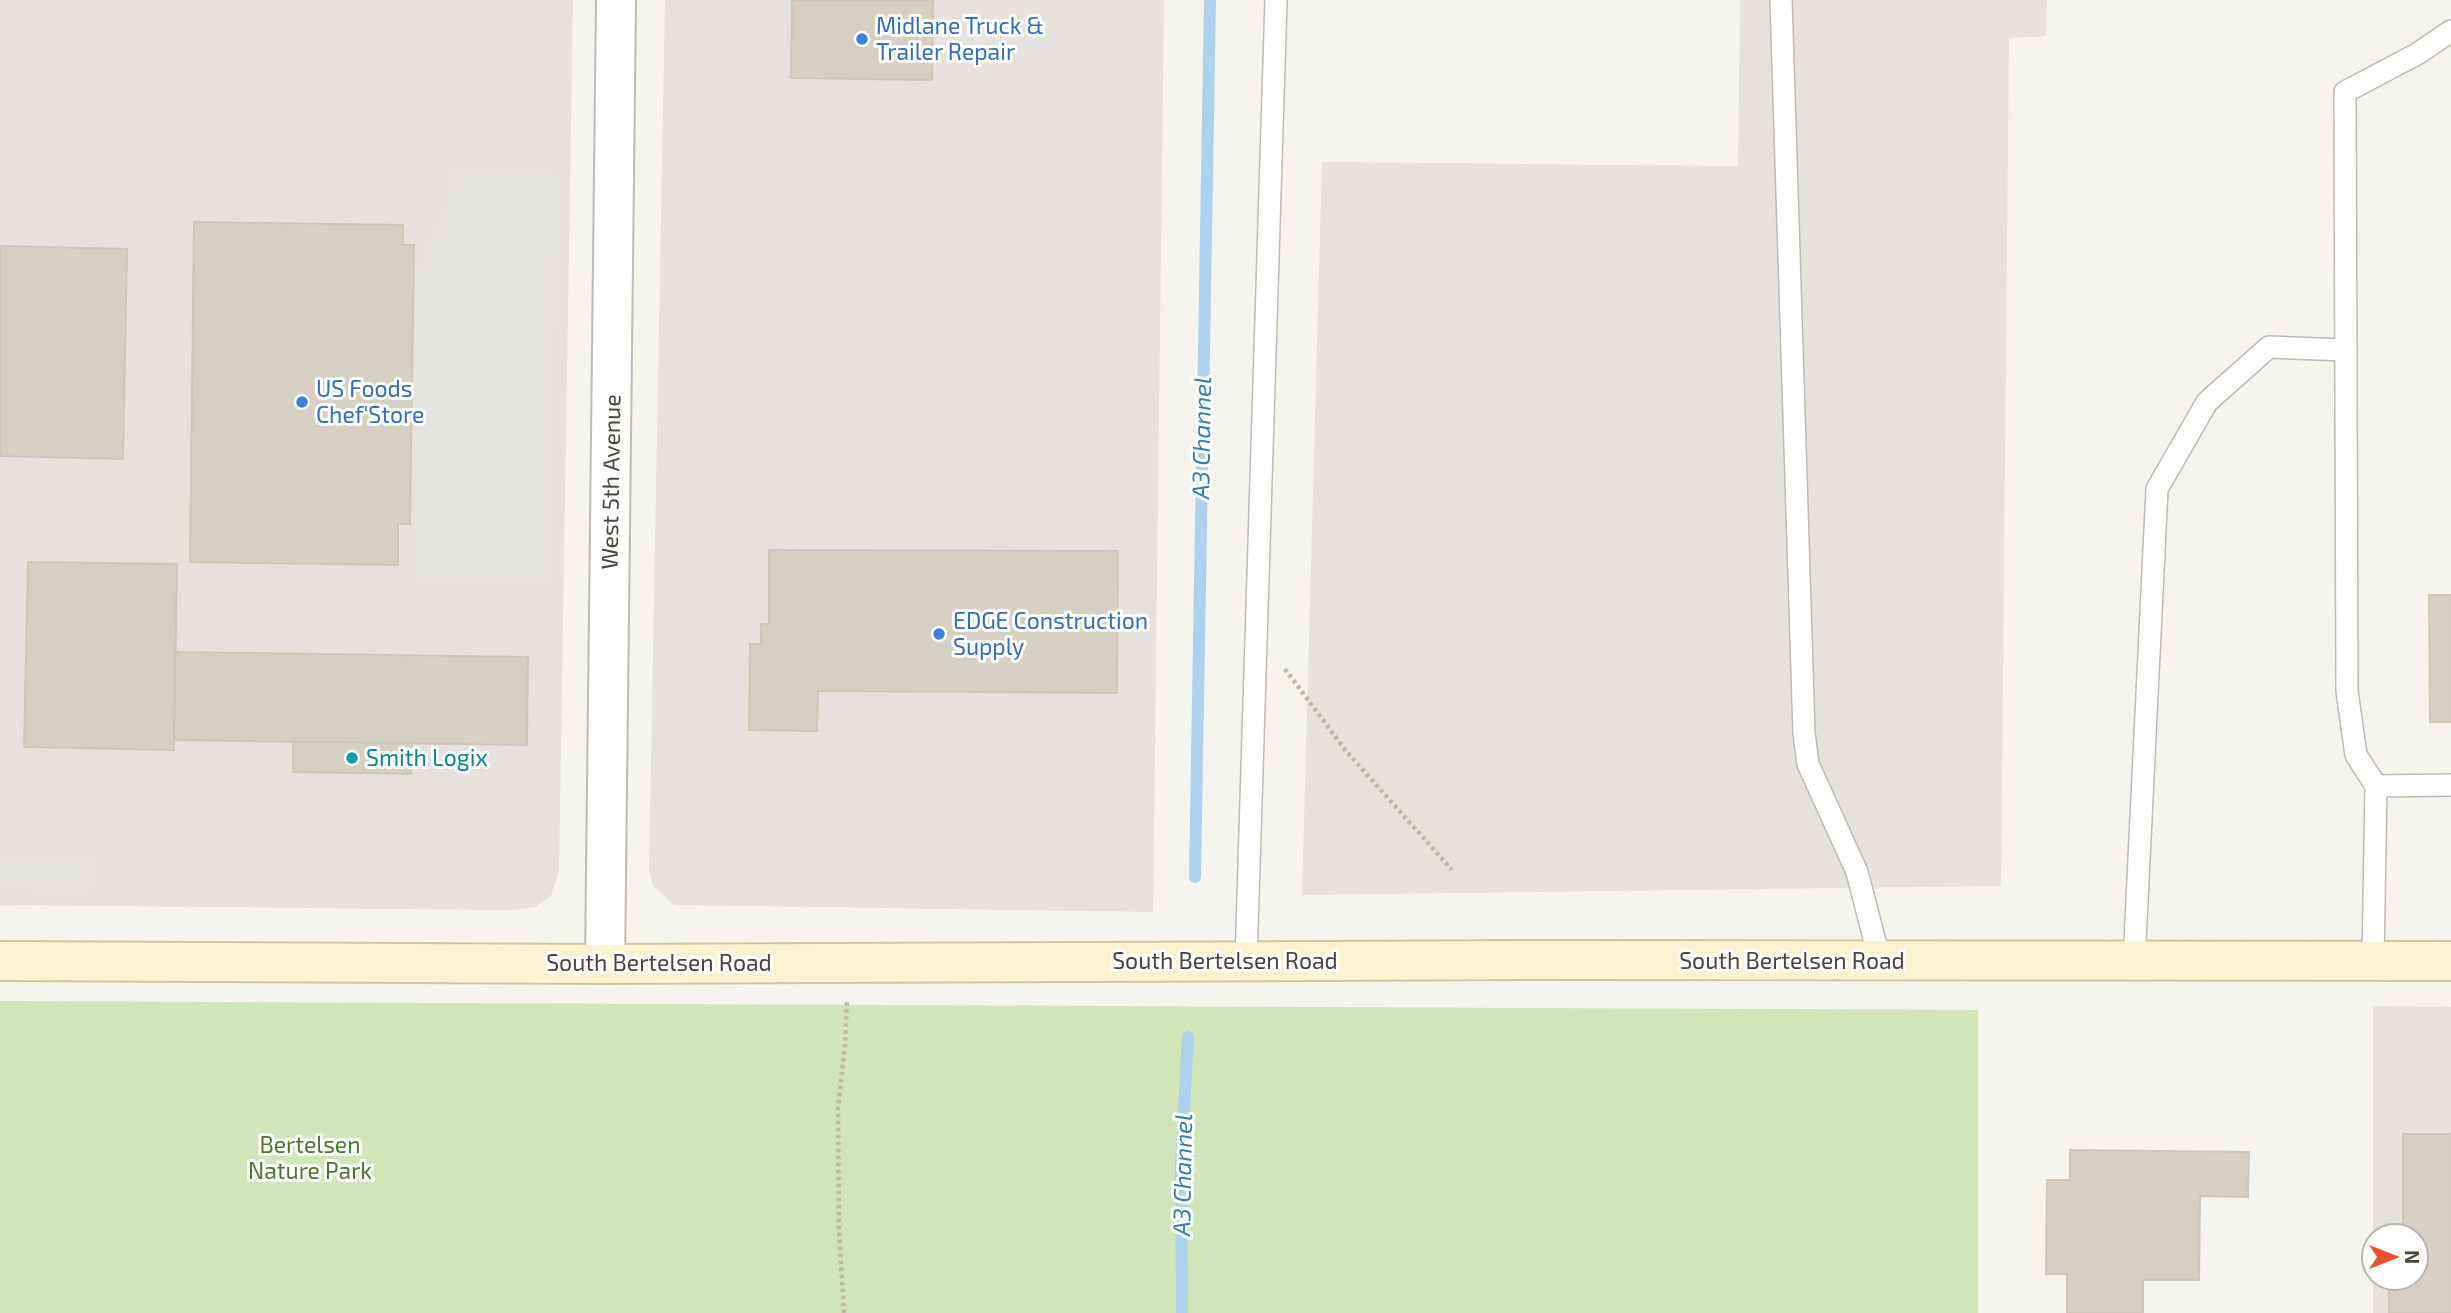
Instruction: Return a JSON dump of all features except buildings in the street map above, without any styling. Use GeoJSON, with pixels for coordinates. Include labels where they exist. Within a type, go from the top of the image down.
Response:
{"type":"FeatureCollection","features":[{"type":"Feature","properties":{"kind":"street","name":"West 5th Avenue"},"geometry":{"type":"LineString","coordinates":[[605,964],[616,0]]}},
{"type":"Feature","properties":{"kind":"street","name":"South Bertelsen Road"},"geometry":{"type":"LineString","coordinates":[[0,961],[605,964],[2451,961]]}},
{"type":"Feature","properties":{"kind":"lane"},"geometry":{"type":"LineString","coordinates":[[1247,961],[1276,0]]}},
{"type":"Feature","properties":{"kind":"lane"},"geometry":{"type":"LineString","coordinates":[[1782,0],[1804,733],[1808,764],[1857,872],[1880,961]]}},
{"type":"Feature","properties":{"kind":"lane"},"geometry":{"type":"LineString","coordinates":[[2374,961],[2376,786],[2356,755],[2347,691],[2345,92],[2417,54],[2451,31]]}},
{"type":"Feature","properties":{"kind":"lane"},"geometry":{"type":"LineString","coordinates":[[2134,962],[2157,489],[2207,402],[2269,347],[2346,350]]}},
{"type":"Feature","properties":{"kind":"lane"},"geometry":{"type":"LineString","coordinates":[[2376,786],[2451,785]]}},
{"type":"Feature","properties":{"kind":"path"},"geometry":{"type":"LineString","coordinates":[[1257,630],[1346,751],[1452,870]]}},
{"type":"Feature","properties":{"kind":"path"},"geometry":{"type":"LineString","coordinates":[[844,1313],[839,1229],[838,1108],[845,1045],[848,963]]}},
{"type":"Feature","properties":{"kind":"shaded area"},"geometry":{"type":"Polygon","coordinates":[[[0,0],[573,0],[559,871],[551,896],[535,907],[513,910],[0,905],[0,0]]]}},
{"type":"Feature","properties":{"kind":"shaded area"},"geometry":{"type":"Polygon","coordinates":[[[665,0],[1164,0],[1153,912],[674,905],[653,886],[649,869],[665,0]]]}},
{"type":"Feature","properties":{"kind":"shaded area"},"geometry":{"type":"Polygon","coordinates":[[[1740,0],[2047,0],[2046,36],[2009,38],[2001,886],[1302,895],[1322,162],[1738,166],[1740,0]]]}},
{"type":"Feature","properties":{"kind":"shaded area"},"geometry":{"type":"Polygon","coordinates":[[[450,173],[556,173],[549,569],[544,585],[415,583],[417,272],[450,200],[450,173]]]}},
{"type":"Feature","properties":{"kind":"shaded area"},"geometry":{"type":"Polygon","coordinates":[[[0,856],[94,856],[94,890],[0,889],[0,856]]]}},
{"type":"Feature","properties":{"kind":"shaded area"},"geometry":{"type":"Polygon","coordinates":[[[2373,1006],[2451,1007],[2451,1313],[2373,1313],[2373,1292],[2430,1292],[2430,1222],[2373,1222],[2373,1006]]]}},
{"type":"Feature","properties":{"kind":"green space","name":"Bertelsen Nature Park"},"geometry":{"type":"Polygon","coordinates":[[[0,1001],[1978,1010],[1978,1313],[0,1313],[0,1001]]]}},
{"type":"Feature","properties":{"kind":"waterway","name":"A3 Channel"},"geometry":{"type":"LineString","coordinates":[[1195,877],[1210,0]]}},
{"type":"Feature","properties":{"kind":"waterway","name":"A3 Channel"},"geometry":{"type":"LineString","coordinates":[[1182,1313],[1181,1163],[1188,1037]]}},
{"type":"Feature","properties":{"kind":"place","name":"Midlane Truck & Trailer Repair"},"geometry":{"type":"Point","coordinates":[862,39]}},
{"type":"Feature","properties":{"kind":"place","name":"US Foods Chef'Store"},"geometry":{"type":"Point","coordinates":[302,402]}},
{"type":"Feature","properties":{"kind":"place","name":"EDGE Construction Supply"},"geometry":{"type":"Point","coordinates":[939,634]}},
{"type":"Feature","properties":{"kind":"place","name":"Smith Logix"},"geometry":{"type":"Point","coordinates":[352,758]}}]}
